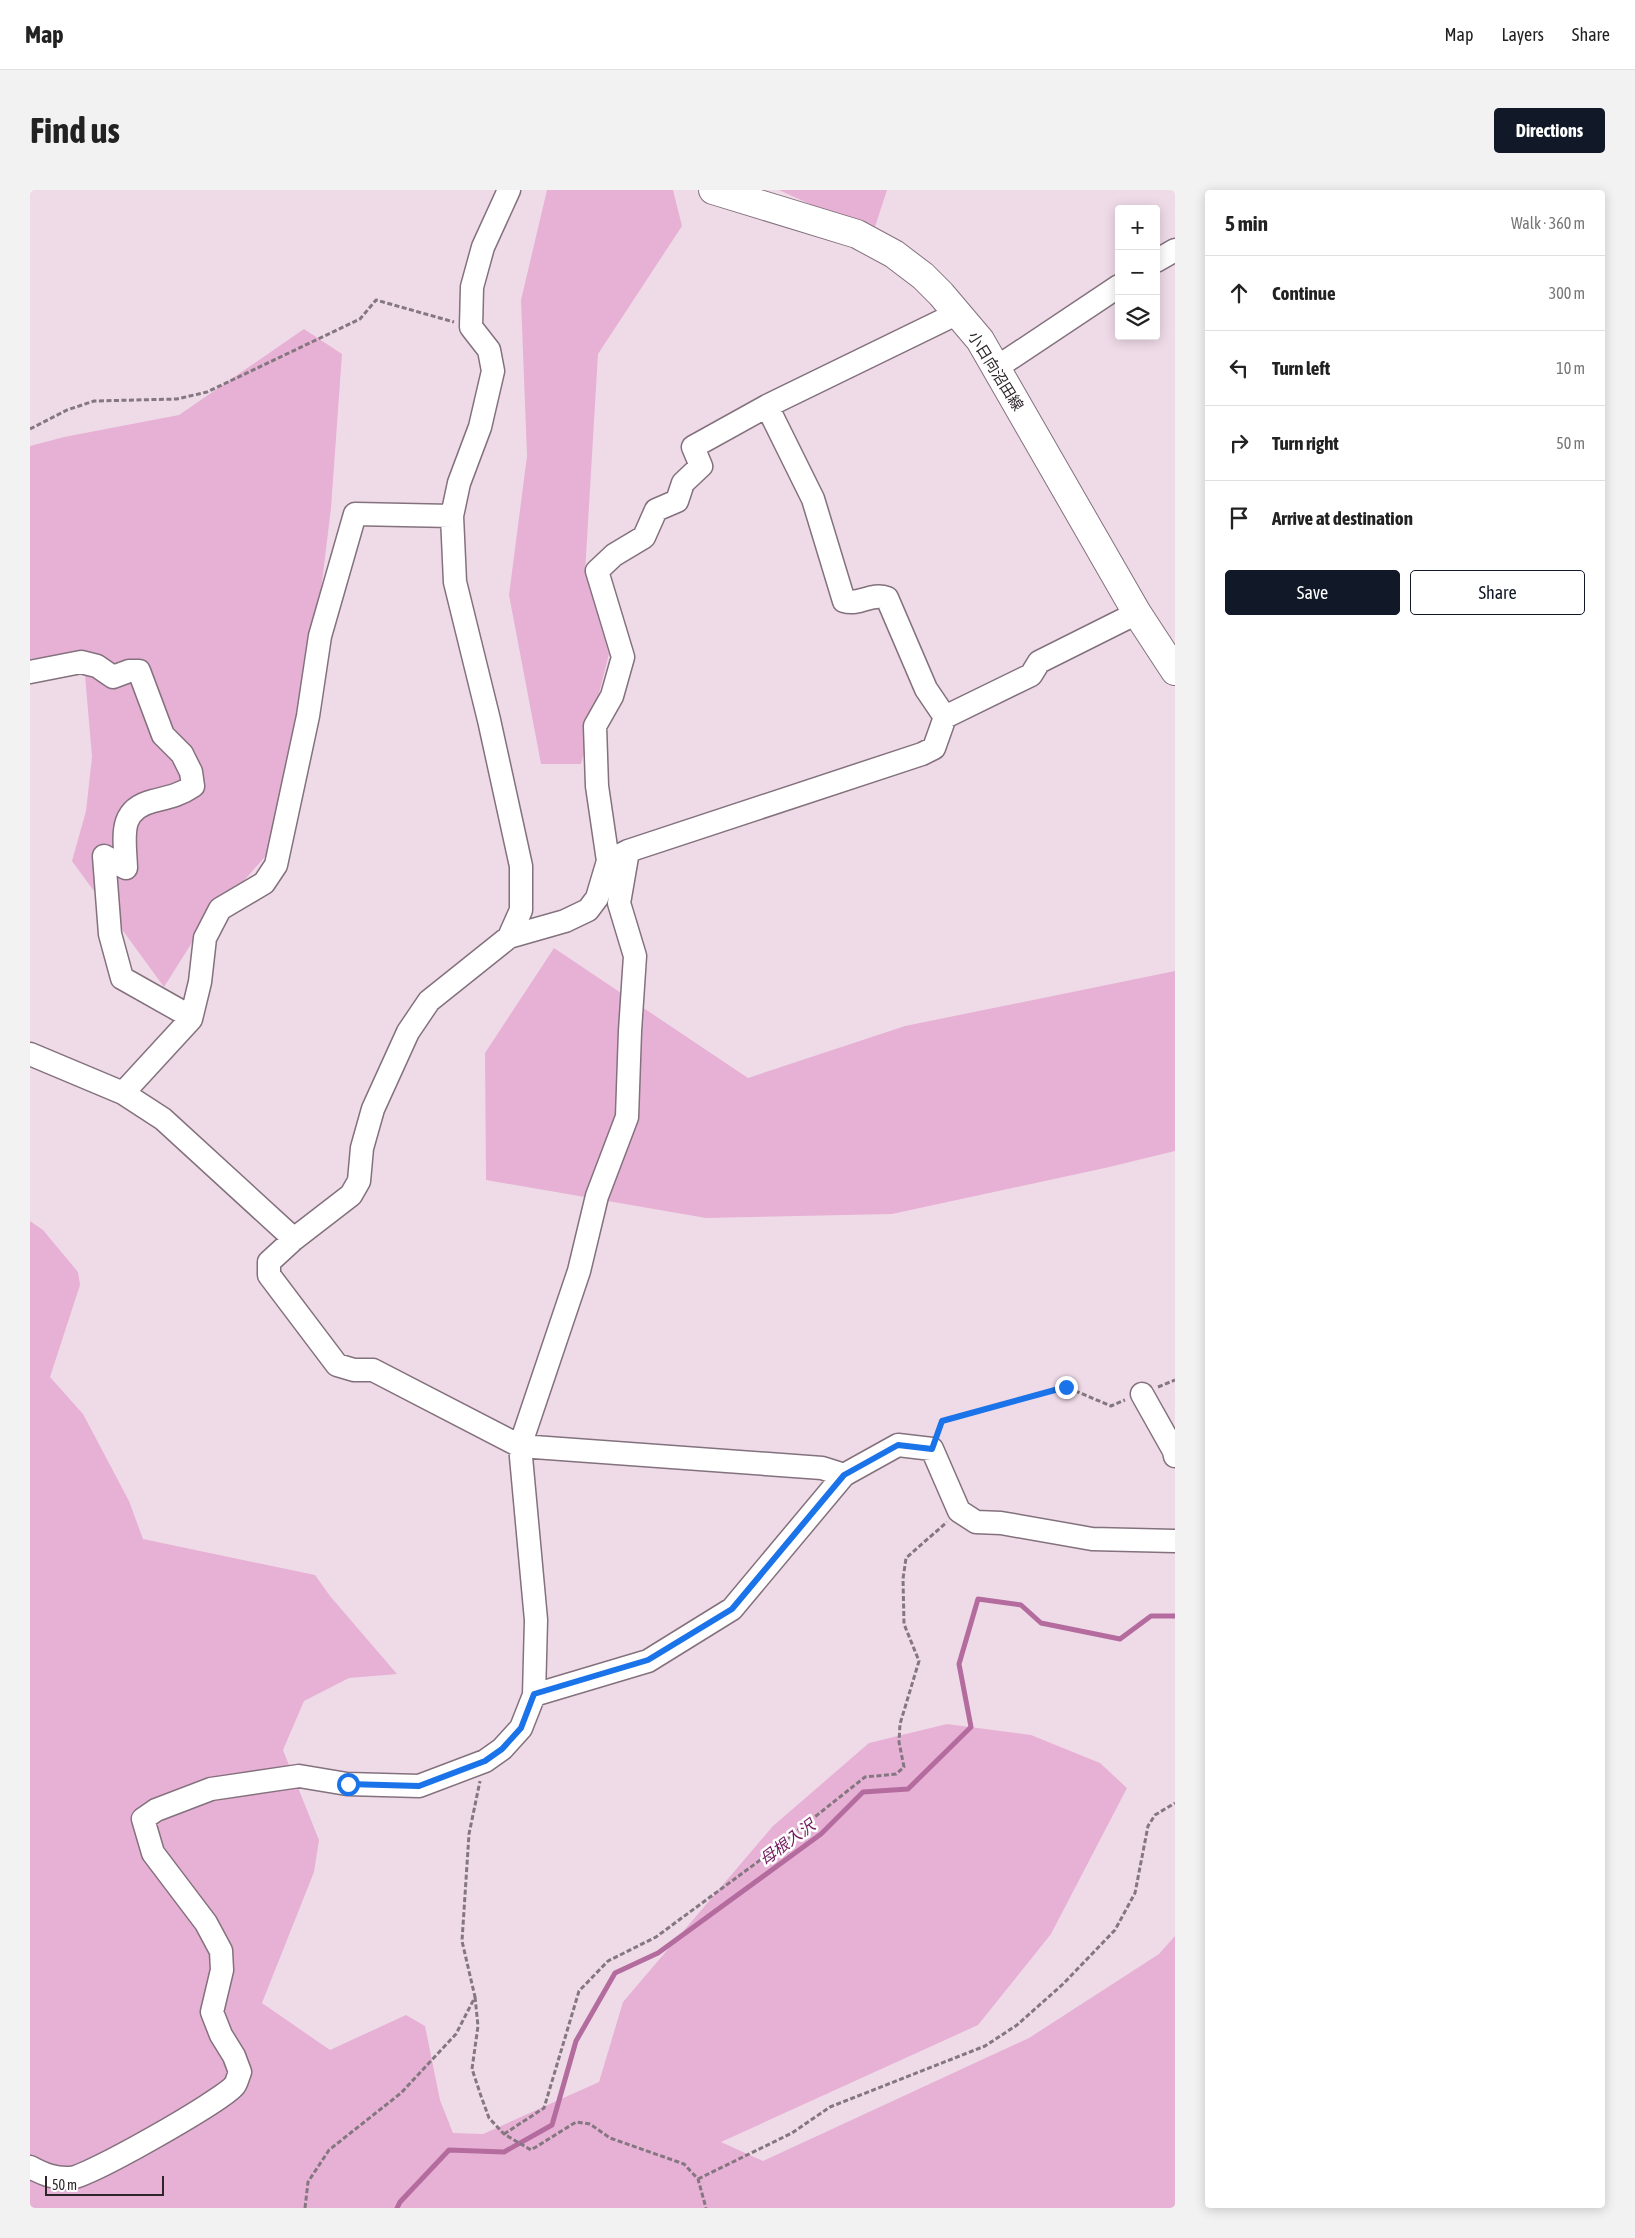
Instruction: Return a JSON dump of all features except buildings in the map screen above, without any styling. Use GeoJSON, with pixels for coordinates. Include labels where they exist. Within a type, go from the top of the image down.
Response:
{"type":"FeatureCollection","features":[{"type":"Feature","properties":{"kind":"main road","name":"小日向沼田線"},"geometry":{"type":"LineString","coordinates":[[713,190],[857,234],[894,254],[923,276],[958,313],[980,340],[1137,613],[1175,671]]}},
{"type":"Feature","properties":{"kind":"street"},"geometry":{"type":"LineString","coordinates":[[509,190],[483,247],[472,287],[471,327],[489,350],[493,371],[480,427],[459,483],[452,516],[455,582],[489,720],[521,866],[520,910],[509,937]]}},
{"type":"Feature","properties":{"kind":"street"},"geometry":{"type":"LineString","coordinates":[[1160,259],[1175,250]]}},
{"type":"Feature","properties":{"kind":"street"},"geometry":{"type":"LineString","coordinates":[[996,368],[1115,289]]}},
{"type":"Feature","properties":{"kind":"street"},"geometry":{"type":"LineString","coordinates":[[844,1475],[822,1468],[520,1446],[373,1370],[354,1370],[336,1365],[270,1274],[269,1262],[294,1239],[351,1195],[359,1181],[362,1148],[372,1109],[408,1032],[429,1001],[509,937],[565,922],[588,910],[597,898],[608,861],[597,786],[595,726],[612,696],[623,657],[597,571],[614,555],[644,537],[656,510],[677,501],[683,483],[701,466],[693,447],[767,406],[958,313]]}},
{"type":"Feature","properties":{"kind":"street"},"geometry":{"type":"LineString","coordinates":[[767,406],[813,499],[844,601],[852,603],[879,595],[886,598],[926,689],[945,717]]}},
{"type":"Feature","properties":{"kind":"street"},"geometry":{"type":"LineString","coordinates":[[123,1093],[191,1019],[200,982],[205,938],[220,909],[264,883],[276,865],[308,716],[320,636],[355,514],[452,516]]}},
{"type":"Feature","properties":{"kind":"street"},"geometry":{"type":"LineString","coordinates":[[608,861],[628,851],[922,754],[934,748],[945,717],[1030,675],[1039,662],[1137,613]]}},
{"type":"Feature","properties":{"kind":"street"},"geometry":{"type":"LineString","coordinates":[[30,672],[81,662],[97,666],[113,677],[129,671],[139,671],[162,735],[182,754],[192,772],[193,786],[179,795],[138,806],[130,813],[124,834],[126,868],[104,856],[110,934],[122,978],[184,1013],[191,1019]]}},
{"type":"Feature","properties":{"kind":"street"},"geometry":{"type":"LineString","coordinates":[[30,2167],[46,2176],[72,2179],[102,2166],[150,2140],[235,2086],[240,2072],[234,2056],[221,2035],[212,2012],[222,1970],[221,1951],[206,1923],[153,1852],[143,1819],[156,1810],[211,1789],[299,1776],[348,1784],[419,1786],[485,1761],[502,1749],[521,1728],[534,1694],[536,1620],[520,1446],[579,1271],[597,1196],[627,1118],[635,956],[619,903],[628,851]]}},
{"type":"Feature","properties":{"kind":"street"},"geometry":{"type":"LineString","coordinates":[[30,1054],[123,1093],[163,1119],[294,1239]]}},
{"type":"Feature","properties":{"kind":"street"},"geometry":{"type":"LineString","coordinates":[[1142,1394],[1175,1456]]}},
{"type":"Feature","properties":{"kind":"street"},"geometry":{"type":"LineString","coordinates":[[534,1694],[648,1660],[732,1609],[844,1475],[898,1445],[932,1449],[959,1511],[976,1522],[1001,1523],[1092,1539],[1175,1541]]}},
{"type":"Feature","properties":{"kind":"path"},"geometry":{"type":"LineString","coordinates":[[30,429],[67,410],[94,402],[177,399],[207,392],[360,318],[376,300],[471,327]]}},
{"type":"Feature","properties":{"kind":"path"},"geometry":{"type":"LineString","coordinates":[[932,1449],[942,1421],[1066,1387],[1111,1406],[1175,1380]]}},
{"type":"Feature","properties":{"kind":"path"},"geometry":{"type":"LineString","coordinates":[[504,2134],[544,2108],[579,1991],[608,1961],[656,1937],[763,1858],[865,1777],[896,1774],[904,1767],[899,1742],[900,1724],[919,1661],[904,1624],[902,1579],[906,1558],[959,1511]]}},
{"type":"Feature","properties":{"kind":"path"},"geometry":{"type":"LineString","coordinates":[[485,1761],[469,1834],[462,1942],[475,1997],[478,2026],[472,2069],[489,2118],[504,2134],[531,2150],[576,2122],[590,2124],[610,2138],[684,2164],[698,2179],[706,2208]]}},
{"type":"Feature","properties":{"kind":"path"},"geometry":{"type":"LineString","coordinates":[[698,2179],[792,2133],[830,2107],[985,2046],[1016,2025],[1063,1984],[1115,1930],[1135,1894],[1148,1826],[1154,1815],[1175,1803]]}},
{"type":"Feature","properties":{"kind":"path"},"geometry":{"type":"LineString","coordinates":[[305,2208],[308,2182],[329,2150],[401,2093],[456,2034],[475,1997]]}},
{"type":"Feature","properties":{"kind":"shaded area"},"geometry":{"type":"Polygon","coordinates":[[[547,190],[673,190],[682,226],[598,354],[585,573],[609,654],[581,764],[541,764],[509,595],[527,456],[521,300],[547,190]]]}},
{"type":"Feature","properties":{"kind":"shaded area"},"geometry":{"type":"Polygon","coordinates":[[[779,190],[887,190],[873,233],[779,190]]]}},
{"type":"Feature","properties":{"kind":"shaded area"},"geometry":{"type":"Polygon","coordinates":[[[304,329],[342,354],[331,508],[317,624],[271,850],[198,933],[164,987],[72,861],[86,811],[92,757],[83,652],[30,659],[30,446],[64,437],[179,415],[304,329]]]}},
{"type":"Feature","properties":{"kind":"shaded area"},"geometry":{"type":"Polygon","coordinates":[[[554,948],[748,1078],[905,1026],[1175,971],[1175,1151],[892,1214],[706,1218],[486,1180],[485,1053],[554,948]]]}},
{"type":"Feature","properties":{"kind":"shaded area"},"geometry":{"type":"Polygon","coordinates":[[[30,1221],[43,1230],[78,1272],[80,1285],[50,1377],[83,1414],[129,1501],[143,1539],[315,1575],[330,1596],[397,1674],[349,1678],[304,1701],[283,1750],[319,1840],[314,1872],[262,2003],[330,2050],[406,2015],[425,2026],[440,2100],[453,2133],[483,2134],[599,2082],[623,2002],[773,1826],[869,1743],[947,1724],[1031,1735],[1100,1763],[1127,1788],[1051,1934],[978,2025],[721,2142],[763,2161],[1029,2038],[1159,1954],[1175,1936],[1175,2208],[30,2208],[30,1221]]]}},
{"type":"Feature","properties":{"kind":"waterway","name":"母根入沢"},"geometry":{"type":"LineString","coordinates":[[397,2208],[400,2202],[449,2150],[504,2152],[552,2125],[576,2041],[615,1973],[658,1953],[821,1834],[863,1792],[908,1789],[971,1727],[959,1664],[978,1599],[1021,1605],[1041,1623],[1120,1639],[1151,1616],[1175,1616]]}},
{"type":"Feature","properties":{"kind":"route"},"geometry":{"type":"LineString","coordinates":[[348,1784],[419,1786],[464,1771],[485,1761],[502,1749],[521,1728],[534,1694],[648,1660],[732,1609],[844,1475],[898,1445],[932,1449],[942,1421],[1066,1387]]}}]}
